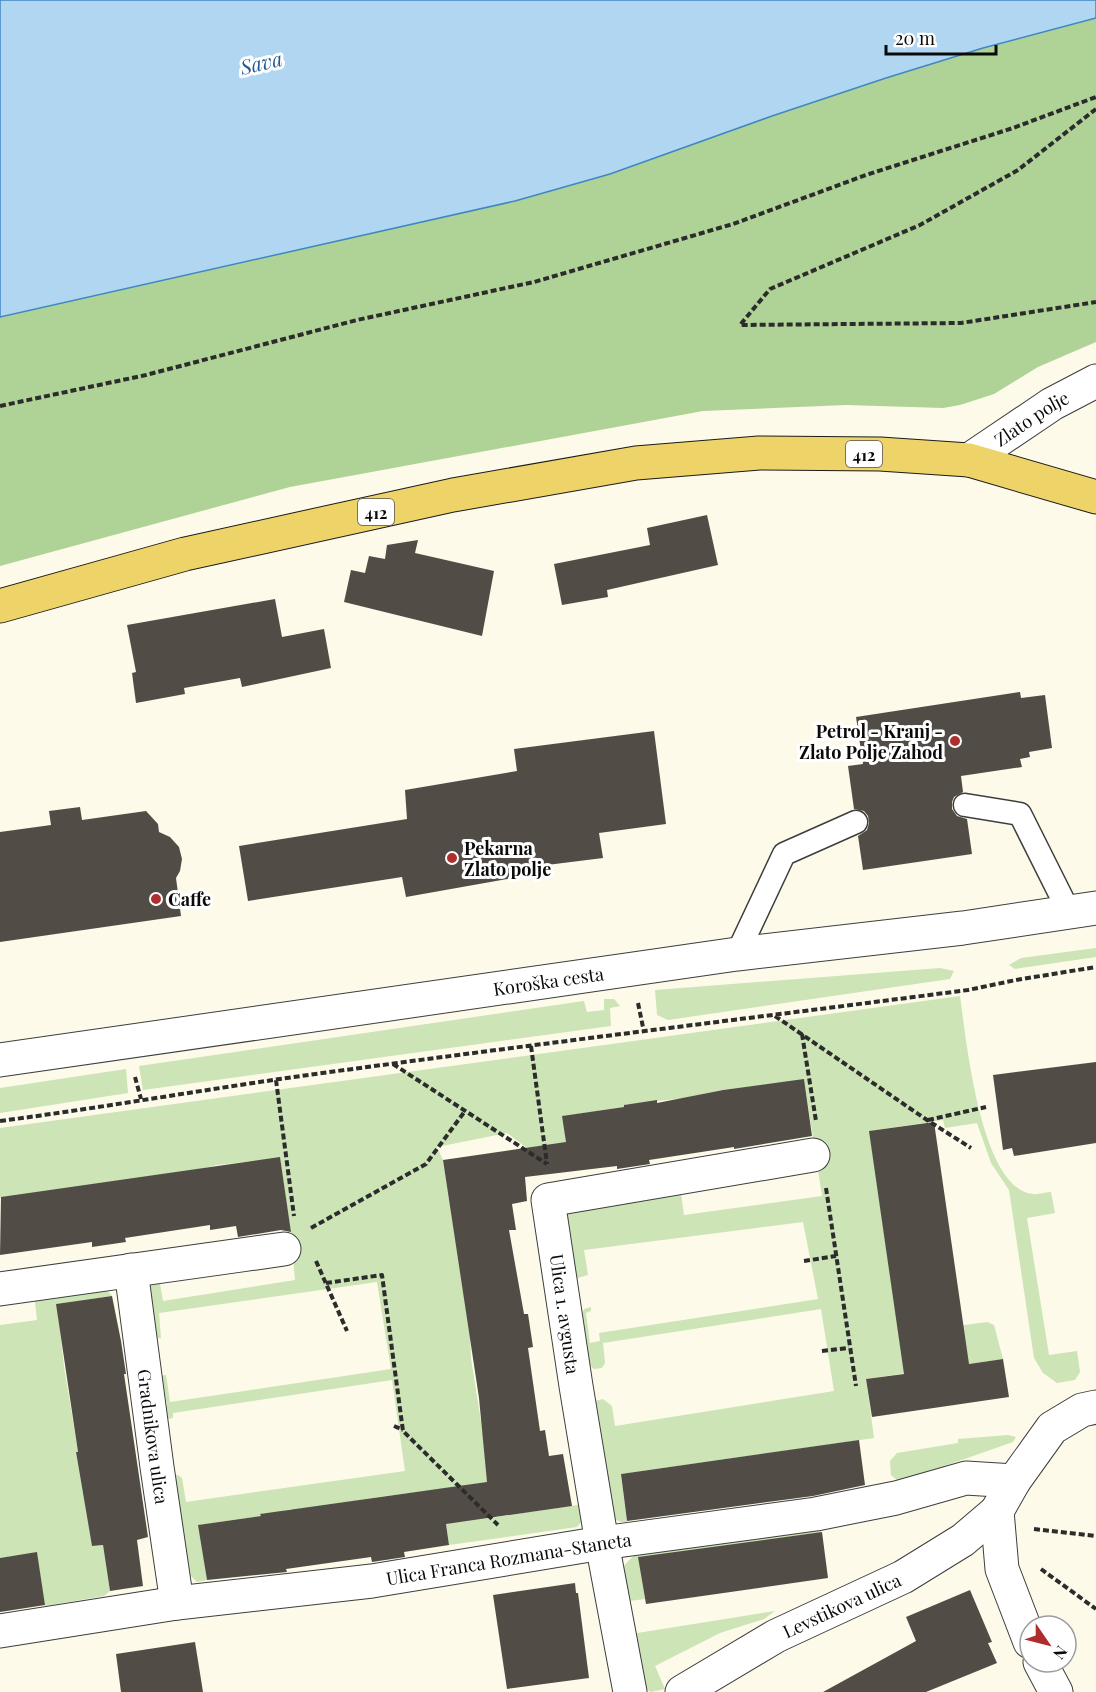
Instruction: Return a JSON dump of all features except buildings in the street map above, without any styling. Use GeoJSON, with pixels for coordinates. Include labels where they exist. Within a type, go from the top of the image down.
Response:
{"type":"FeatureCollection","features":[{"type":"Feature","properties":{"kind":"main road","name":"412"},"geometry":{"type":"LineString","coordinates":[[0,606],[185,554],[453,495],[636,463],[759,453],[880,454],[969,460],[1096,497]]}},
{"type":"Feature","properties":{"kind":"street","name":"Zlato polje"},"geometry":{"type":"LineString","coordinates":[[969,460],[1052,404],[1096,381]]}},
{"type":"Feature","properties":{"kind":"street","name":"Koroška cesta"},"geometry":{"type":"LineString","coordinates":[[0,1060],[737,954],[963,928],[1083,910]]}},
{"type":"Feature","properties":{"kind":"street","name":"Ulica 1. avgusta"},"geometry":{"type":"LineString","coordinates":[[630,1692],[602,1543],[548,1200],[815,1143]]}},
{"type":"Feature","properties":{"kind":"street"},"geometry":{"type":"LineString","coordinates":[[0,1289],[131,1270],[298,1238]]}},
{"type":"Feature","properties":{"kind":"street","name":"Gradnikova ulica"},"geometry":{"type":"LineString","coordinates":[[131,1270],[177,1603]]}},
{"type":"Feature","properties":{"kind":"street","name":"Levstikova ulica"},"geometry":{"type":"LineString","coordinates":[[681,1692],[776,1636],[903,1577],[963,1540],[998,1525],[1014,1481],[1052,1428],[1082,1410],[1096,1407]]}},
{"type":"Feature","properties":{"kind":"street","name":"Ulica Franca Rozmana-Staneta"},"geometry":{"type":"LineString","coordinates":[[0,1631],[177,1603],[372,1581],[602,1543],[816,1514],[896,1498],[966,1478],[1014,1481]]}},
{"type":"Feature","properties":{"kind":"street"},"geometry":{"type":"LineString","coordinates":[[998,1525],[1002,1569],[1019,1614]]}},
{"type":"Feature","properties":{"kind":"street"},"geometry":{"type":"LineString","coordinates":[[1046,1674],[1056,1692]]}},
{"type":"Feature","properties":{"kind":"lane"},"geometry":{"type":"LineString","coordinates":[[965,805],[1020,814],[1083,910]]}},
{"type":"Feature","properties":{"kind":"lane"},"geometry":{"type":"LineString","coordinates":[[737,954],[784,854],[856,822]]}},
{"type":"Feature","properties":{"kind":"path"},"geometry":{"type":"LineString","coordinates":[[0,406],[146,375],[357,321],[534,282],[733,224],[866,175],[1013,128],[1096,97]]}},
{"type":"Feature","properties":{"kind":"path"},"geometry":{"type":"LineString","coordinates":[[1096,109],[1018,170],[920,225],[770,289],[740,325],[961,323],[1096,302]]}},
{"type":"Feature","properties":{"kind":"path"},"geometry":{"type":"LineString","coordinates":[[0,1121],[392,1064],[968,990],[1096,967]]}},
{"type":"Feature","properties":{"kind":"path"},"geometry":{"type":"LineString","coordinates":[[775,1016],[971,1148]]}},
{"type":"Feature","properties":{"kind":"path"},"geometry":{"type":"LineString","coordinates":[[802,1034],[815,1143]]}},
{"type":"Feature","properties":{"kind":"path"},"geometry":{"type":"LineString","coordinates":[[392,1064],[548,1164],[531,1046]]}},
{"type":"Feature","properties":{"kind":"path"},"geometry":{"type":"LineString","coordinates":[[135,1076],[141,1099]]}},
{"type":"Feature","properties":{"kind":"path"},"geometry":{"type":"LineString","coordinates":[[276,1080],[298,1238],[326,1282],[347,1330]]}},
{"type":"Feature","properties":{"kind":"path"},"geometry":{"type":"LineString","coordinates":[[927,1120],[986,1107]]}},
{"type":"Feature","properties":{"kind":"path"},"geometry":{"type":"LineString","coordinates":[[298,1238],[426,1164],[465,1111]]}},
{"type":"Feature","properties":{"kind":"path"},"geometry":{"type":"LineString","coordinates":[[826,1188],[856,1386]]}},
{"type":"Feature","properties":{"kind":"path"},"geometry":{"type":"LineString","coordinates":[[804,1261],[836,1256]]}},
{"type":"Feature","properties":{"kind":"path"},"geometry":{"type":"LineString","coordinates":[[326,1282],[382,1275],[403,1431]]}},
{"type":"Feature","properties":{"kind":"path"},"geometry":{"type":"LineString","coordinates":[[822,1351],[849,1348]]}},
{"type":"Feature","properties":{"kind":"path"},"geometry":{"type":"LineString","coordinates":[[394,1426],[403,1431],[528,1555]]}},
{"type":"Feature","properties":{"kind":"path"},"geometry":{"type":"LineString","coordinates":[[998,1525],[1096,1536]]}},
{"type":"Feature","properties":{"kind":"path"},"geometry":{"type":"LineString","coordinates":[[998,1525],[1096,1609]]}},
{"type":"Feature","properties":{"kind":"green space"},"geometry":{"type":"Polygon","coordinates":[[[1096,18],[1096,342],[1038,367],[994,394],[943,408],[846,405],[703,411],[290,487],[0,566],[0,317],[515,201],[610,174],[886,78],[983,48],[1096,18]]]}},
{"type":"Feature","properties":{"kind":"green space"},"geometry":{"type":"Polygon","coordinates":[[[1096,948],[1096,957],[1015,969],[1009,965],[1021,958],[1096,948]]]}},
{"type":"Feature","properties":{"kind":"green space"},"geometry":{"type":"Polygon","coordinates":[[[940,968],[954,971],[950,979],[668,1020],[657,1015],[655,990],[940,968]]]}},
{"type":"Feature","properties":{"kind":"green space"},"geometry":{"type":"Polygon","coordinates":[[[960,996],[966,1044],[979,1108],[988,1140],[1000,1167],[1015,1186],[1033,1194],[1051,1192],[1055,1213],[1027,1218],[1049,1355],[1077,1351],[1080,1372],[1075,1380],[1057,1383],[1043,1373],[1034,1358],[1009,1190],[991,1163],[977,1123],[945,1128],[943,1120],[870,1131],[899,1334],[987,1322],[994,1325],[1003,1359],[866,1379],[874,1438],[621,1474],[627,1522],[614,1519],[591,1410],[595,1401],[603,1399],[612,1406],[615,1426],[834,1391],[821,1309],[603,1343],[605,1363],[602,1368],[594,1369],[587,1363],[580,1319],[584,1309],[591,1307],[591,1311],[586,1313],[590,1343],[600,1341],[599,1333],[818,1299],[803,1222],[584,1250],[588,1275],[574,1279],[565,1227],[568,1213],[680,1186],[684,1215],[822,1196],[804,1080],[722,1090],[563,1116],[569,1164],[552,1167],[507,1133],[437,1147],[443,1160],[496,1517],[584,1504],[585,1517],[577,1527],[449,1545],[441,1489],[293,1511],[292,1509],[280,1513],[199,1525],[207,1580],[197,1582],[181,1566],[174,1475],[182,1478],[186,1502],[405,1471],[392,1380],[173,1413],[173,1418],[160,1420],[159,1406],[167,1405],[163,1385],[155,1387],[159,1376],[166,1375],[170,1402],[391,1369],[377,1282],[159,1313],[161,1338],[150,1338],[147,1287],[159,1278],[163,1301],[295,1280],[280,1158],[217,1165],[0,1198],[0,1128],[960,996]]]}},
{"type":"Feature","properties":{"kind":"green space"},"geometry":{"type":"Polygon","coordinates":[[[604,999],[614,999],[620,1006],[610,1008],[611,1026],[143,1090],[139,1066],[584,1001],[587,1012],[604,1010],[604,999]]]}},
{"type":"Feature","properties":{"kind":"green space"},"geometry":{"type":"Polygon","coordinates":[[[126,1069],[128,1093],[0,1113],[0,1088],[126,1069]]]}},
{"type":"Feature","properties":{"kind":"green space"},"geometry":{"type":"Polygon","coordinates":[[[104,1286],[112,1296],[57,1304],[78,1452],[76,1452],[92,1546],[103,1545],[110,1591],[104,1596],[45,1606],[37,1553],[0,1558],[0,1325],[37,1320],[34,1294],[104,1286]]]}},
{"type":"Feature","properties":{"kind":"green space"},"geometry":{"type":"Polygon","coordinates":[[[1008,1435],[1016,1437],[1013,1442],[899,1482],[891,1475],[890,1461],[897,1453],[958,1443],[958,1439],[1008,1435]]]}},
{"type":"Feature","properties":{"kind":"green space"},"geometry":{"type":"Polygon","coordinates":[[[820,1528],[823,1546],[641,1573],[645,1599],[621,1602],[621,1570],[636,1554],[820,1528]]]}},
{"type":"Feature","properties":{"kind":"green space"},"geometry":{"type":"Polygon","coordinates":[[[775,1611],[764,1619],[720,1633],[655,1666],[665,1689],[651,1692],[641,1686],[625,1635],[775,1611]]]}},
{"type":"Feature","properties":{"kind":"water","name":"Sava"},"geometry":{"type":"Polygon","coordinates":[[[0,0],[1096,0],[1096,18],[983,48],[886,78],[610,174],[515,201],[0,317],[0,0]]]}},
{"type":"Feature","properties":{"kind":"place","name":"Petrol - Kranj - Zlato Polje Zahod"},"geometry":{"type":"Point","coordinates":[955,741]}},
{"type":"Feature","properties":{"kind":"place","name":"Pekarna Zlato polje"},"geometry":{"type":"Point","coordinates":[452,858]}},
{"type":"Feature","properties":{"kind":"place","name":"Caffe"},"geometry":{"type":"Point","coordinates":[156,899]}}]}
